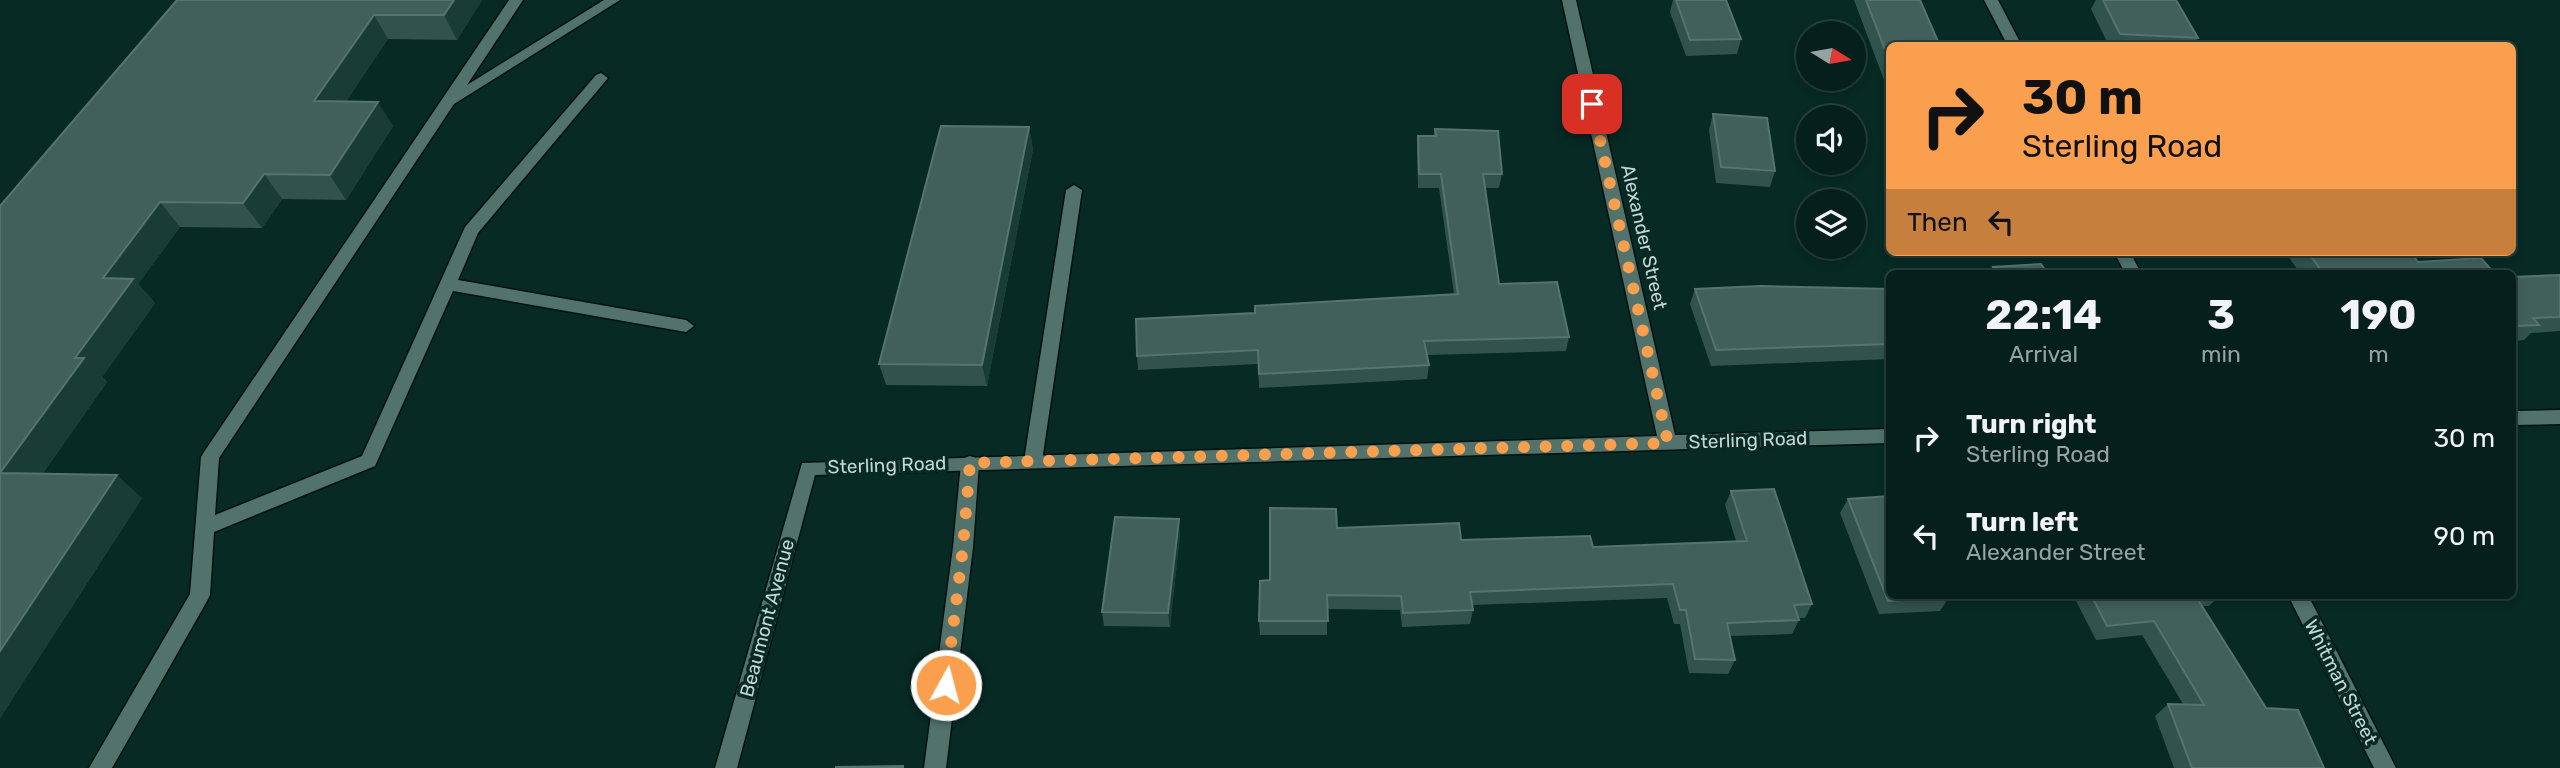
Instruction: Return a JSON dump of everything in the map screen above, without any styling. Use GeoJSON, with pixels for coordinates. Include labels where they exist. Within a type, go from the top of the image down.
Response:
{"type":"FeatureCollection","features":[{"type":"Feature","properties":{"kind":"street"},"geometry":{"type":"LineString","coordinates":[[100,768],[200,595],[210,457],[516,0]]}},
{"type":"Feature","properties":{"kind":"street"},"geometry":{"type":"LineString","coordinates":[[448,103],[613,0]]}},
{"type":"Feature","properties":{"kind":"street","name":"Alexander Street"},"geometry":{"type":"LineString","coordinates":[[1569,0],[1668,443]]}},
{"type":"Feature","properties":{"kind":"street"},"geometry":{"type":"LineString","coordinates":[[1991,0],[2013,42]]}},
{"type":"Feature","properties":{"kind":"street"},"geometry":{"type":"LineString","coordinates":[[205,527],[369,461],[471,230],[601,78]]}},
{"type":"Feature","properties":{"kind":"street"},"geometry":{"type":"LineString","coordinates":[[1033,461],[1074,190]]}},
{"type":"Feature","properties":{"kind":"street"},"geometry":{"type":"LineString","coordinates":[[447,284],[686,326]]}},
{"type":"Feature","properties":{"kind":"street"},"geometry":{"type":"LineString","coordinates":[[2516,418],[2560,417]]}},
{"type":"Feature","properties":{"kind":"street","name":"Sterling Road"},"geometry":{"type":"LineString","coordinates":[[808,468],[1886,436]]}},
{"type":"Feature","properties":{"kind":"street"},"geometry":{"type":"LineString","coordinates":[[935,768],[963,547],[970,463]]}},
{"type":"Feature","properties":{"kind":"street","name":"Beaumont Avenue"},"geometry":{"type":"LineString","coordinates":[[726,768],[808,468]]}},
{"type":"Feature","properties":{"kind":"street","name":"Whitman Street"},"geometry":{"type":"LineString","coordinates":[[2300,599],[2385,768]]}},
{"type":"Feature","properties":{"kind":"building"},"geometry":{"type":"Polygon","coordinates":[[[177,0],[454,0],[444,15],[374,15],[314,101],[378,102],[330,175],[264,174],[243,203],[160,202],[103,278],[133,279],[75,358],[84,358],[0,473],[0,206],[177,0]]]}},
{"type":"Feature","properties":{"kind":"building"},"geometry":{"type":"Polygon","coordinates":[[[1676,0],[1726,0],[1741,39],[1690,40],[1676,0]]]}},
{"type":"Feature","properties":{"kind":"building"},"geometry":{"type":"Polygon","coordinates":[[[1866,0],[1920,0],[1938,42],[1886,42],[1886,52],[1866,0]]]}},
{"type":"Feature","properties":{"kind":"building"},"geometry":{"type":"Polygon","coordinates":[[[2103,0],[2176,0],[2198,38],[2120,34],[2103,0]]]}},
{"type":"Feature","properties":{"kind":"building"},"geometry":{"type":"Polygon","coordinates":[[[1713,114],[1767,118],[1775,171],[1721,167],[1713,114]]]}},
{"type":"Feature","properties":{"kind":"building"},"geometry":{"type":"Polygon","coordinates":[[[941,126],[1029,127],[982,365],[879,364],[941,126]]]}},
{"type":"Feature","properties":{"kind":"building"},"geometry":{"type":"Polygon","coordinates":[[[1435,129],[1498,131],[1502,174],[1483,174],[1499,284],[1557,282],[1569,337],[1424,341],[1429,365],[1259,374],[1258,350],[1137,356],[1136,319],[1255,313],[1255,306],[1458,294],[1441,174],[1419,174],[1418,136],[1436,136],[1435,129]]]}},
{"type":"Feature","properties":{"kind":"building"},"geometry":{"type":"Polygon","coordinates":[[[2311,256],[2413,256],[2418,262],[2481,258],[2491,270],[2321,270],[2311,256]]]}},
{"type":"Feature","properties":{"kind":"building"},"geometry":{"type":"Polygon","coordinates":[[[2041,264],[2045,270],[1994,270],[1993,267],[2041,264]]]}},
{"type":"Feature","properties":{"kind":"building"},"geometry":{"type":"Polygon","coordinates":[[[2560,275],[2560,317],[2533,318],[2539,325],[2516,326],[2516,277],[2560,275]]]}},
{"type":"Feature","properties":{"kind":"building"},"geometry":{"type":"Polygon","coordinates":[[[1761,286],[1886,289],[1886,344],[1716,350],[1695,289],[1761,286]]]}},
{"type":"Feature","properties":{"kind":"building"},"geometry":{"type":"Polygon","coordinates":[[[0,473],[117,475],[0,651],[0,473]]]}},
{"type":"Feature","properties":{"kind":"building"},"geometry":{"type":"Polygon","coordinates":[[[1774,489],[1812,604],[1794,605],[1799,620],[1727,623],[1735,660],[1695,659],[1686,610],[1680,610],[1673,584],[1470,592],[1473,610],[1403,613],[1401,596],[1327,595],[1328,621],[1259,621],[1260,581],[1270,580],[1270,508],[1336,509],[1337,528],[1459,523],[1461,540],[1590,536],[1593,547],[1747,541],[1731,491],[1774,489]]]}},
{"type":"Feature","properties":{"kind":"building"},"geometry":{"type":"Polygon","coordinates":[[[1886,496],[1886,596],[1848,499],[1886,496]]]}},
{"type":"Feature","properties":{"kind":"building"},"geometry":{"type":"Polygon","coordinates":[[[1115,517],[1179,519],[1168,613],[1102,612],[1115,517]]]}},
{"type":"Feature","properties":{"kind":"building"},"geometry":{"type":"Polygon","coordinates":[[[1887,599],[1918,599],[1888,601],[1887,599]]]}},
{"type":"Feature","properties":{"kind":"building"},"geometry":{"type":"Polygon","coordinates":[[[2093,599],[2198,599],[2266,708],[2298,710],[2324,768],[2192,768],[2168,704],[2204,705],[2154,621],[2107,626],[2093,599]]]}},
{"type":"Feature","properties":{"kind":"building"},"geometry":{"type":"Polygon","coordinates":[[[836,767],[903,768],[836,768],[836,767]]]}},
{"type":"Feature","properties":{"kind":"route"},"geometry":{"type":"LineString","coordinates":[[946,685],[970,463],[1668,443],[1592,104]]}}]}
